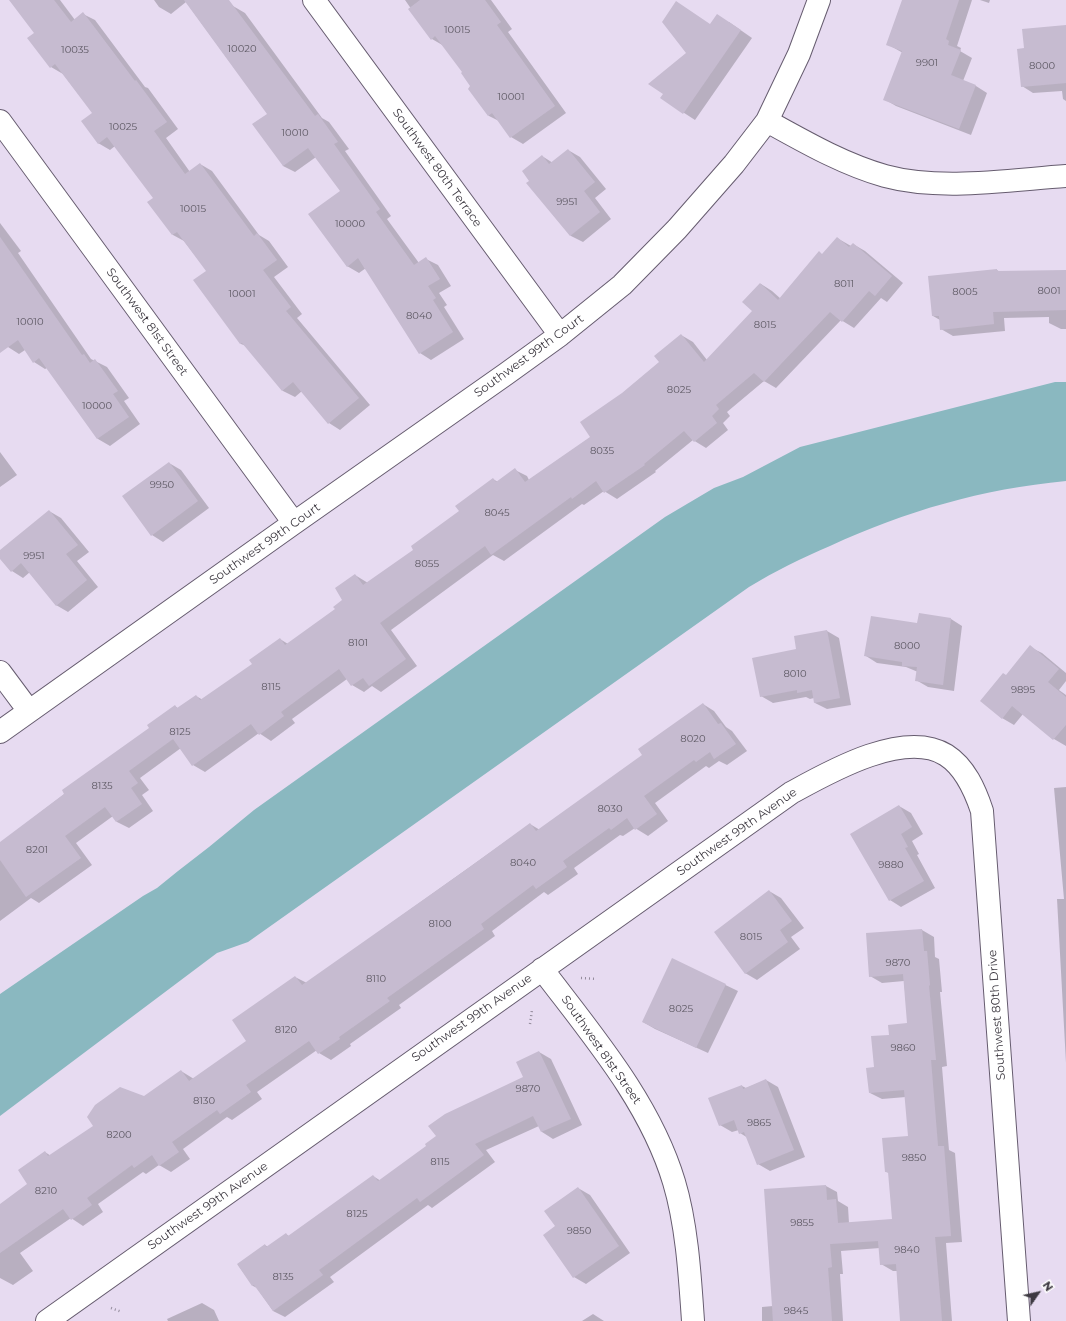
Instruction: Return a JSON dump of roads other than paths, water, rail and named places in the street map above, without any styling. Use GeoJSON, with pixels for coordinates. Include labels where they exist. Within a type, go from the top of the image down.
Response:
{"type":"FeatureCollection","features":[{"type":"Feature","properties":{"kind":"street","name":"Southwest 80th Terrace"},"geometry":{"type":"LineString","coordinates":[[314,0],[560,335]]}},
{"type":"Feature","properties":{"kind":"street","name":"Southwest 99th Court"},"geometry":{"type":"LineString","coordinates":[[0,732],[294,523],[458,409],[560,335],[622,285],[650,257],[734,164],[767,121],[799,54],[819,0]]}},
{"type":"Feature","properties":{"kind":"street","name":"Southwest 81st Street"},"geometry":{"type":"LineString","coordinates":[[0,121],[294,523]]}},
{"type":"Feature","properties":{"kind":"street"},"geometry":{"type":"LineString","coordinates":[[767,121],[811,146],[845,161],[886,176],[952,183],[1066,176]]}},
{"type":"Feature","properties":{"kind":"street"},"geometry":{"type":"LineString","coordinates":[[0,672],[29,712]]}},
{"type":"Feature","properties":{"kind":"street","name":"Southwest 99th Avenue"},"geometry":{"type":"LineString","coordinates":[[47,1321],[69,1315],[542,969],[792,793],[816,779],[871,756],[896,748],[913,747]]}},
{"type":"Feature","properties":{"kind":"street","name":"Southwest 80th Drive"},"geometry":{"type":"LineString","coordinates":[[913,747],[930,749],[946,755],[960,768],[977,796],[982,811],[1019,1321]]}},
{"type":"Feature","properties":{"kind":"street","name":"Southwest 81st Street"},"geometry":{"type":"LineString","coordinates":[[542,969],[633,1092],[662,1149],[674,1183],[683,1221],[693,1321]]}}]}
